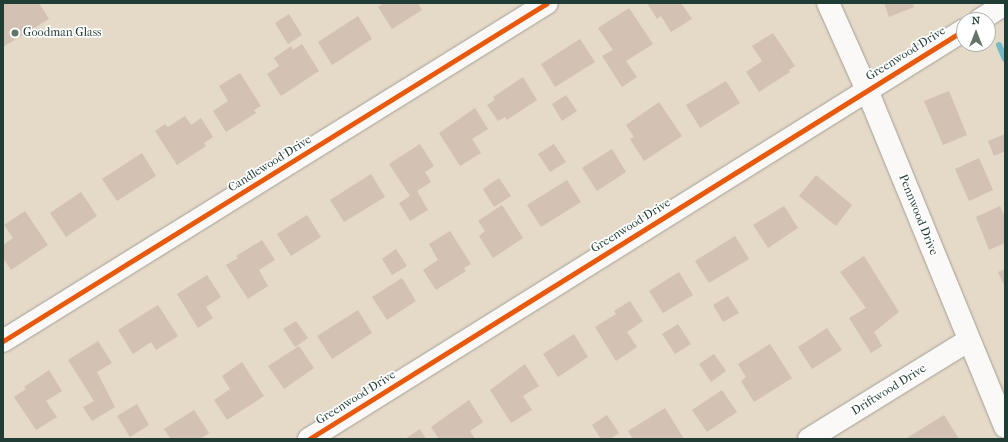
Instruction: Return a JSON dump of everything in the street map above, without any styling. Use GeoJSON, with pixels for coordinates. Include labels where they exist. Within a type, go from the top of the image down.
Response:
{"type":"FeatureCollection","features":[{"type":"Feature","properties":{"kind":"street","name":"Candlewood Drive"},"geometry":{"type":"LineString","coordinates":[[3,341],[547,3]]}},
{"type":"Feature","properties":{"kind":"street","name":"Pennwood Drive"},"geometry":{"type":"LineString","coordinates":[[828,3],[867,90],[1005,428]]}},
{"type":"Feature","properties":{"kind":"street"},"geometry":{"type":"LineString","coordinates":[[992,12],[1005,4]]}},
{"type":"Feature","properties":{"kind":"street","name":"Greenwood Drive"},"geometry":{"type":"LineString","coordinates":[[309,439],[956,35]]}},
{"type":"Feature","properties":{"kind":"street","name":"Driftwood Drive"},"geometry":{"type":"LineString","coordinates":[[809,439],[969,340]]}},
{"type":"Feature","properties":{"kind":"building","name":"Goodman Glass"},"geometry":{"type":"Polygon","coordinates":[[[3,3],[39,3],[49,19],[3,47],[3,3]]]}},
{"type":"Feature","properties":{"kind":"building"},"geometry":{"type":"Polygon","coordinates":[[[384,3],[418,3],[422,10],[392,29],[378,7],[384,3]]]}},
{"type":"Feature","properties":{"kind":"building"},"geometry":{"type":"Polygon","coordinates":[[[647,3],[681,3],[692,19],[671,32],[661,16],[657,19],[647,3]]]}},
{"type":"Feature","properties":{"kind":"building"},"geometry":{"type":"Polygon","coordinates":[[[884,3],[912,3],[914,7],[889,17],[884,3]]]}},
{"type":"Feature","properties":{"kind":"building"},"geometry":{"type":"Polygon","coordinates":[[[629,8],[653,44],[626,61],[637,77],[622,87],[602,56],[613,50],[598,28],[629,8]]]}},
{"type":"Feature","properties":{"kind":"building"},"geometry":{"type":"Polygon","coordinates":[[[289,14],[302,35],[288,44],[275,23],[289,14]]]}},
{"type":"Feature","properties":{"kind":"building"},"geometry":{"type":"Polygon","coordinates":[[[358,16],[372,39],[332,65],[318,42],[358,16]]]}},
{"type":"Feature","properties":{"kind":"building"},"geometry":{"type":"Polygon","coordinates":[[[773,33],[795,66],[789,70],[790,72],[759,92],[746,72],[762,61],[752,46],[773,33]]]}},
{"type":"Feature","properties":{"kind":"building"},"geometry":{"type":"Polygon","coordinates":[[[580,39],[595,62],[555,87],[541,64],[580,39]]]}},
{"type":"Feature","properties":{"kind":"building"},"geometry":{"type":"Polygon","coordinates":[[[302,44],[319,71],[281,96],[267,74],[279,66],[274,58],[291,46],[293,50],[302,44]]]}},
{"type":"Feature","properties":{"kind":"building"},"geometry":{"type":"Polygon","coordinates":[[[240,73],[261,106],[254,110],[256,113],[226,132],[213,111],[228,101],[219,86],[240,73]]]}},
{"type":"Feature","properties":{"kind":"building"},"geometry":{"type":"Polygon","coordinates":[[[523,77],[537,100],[507,120],[505,117],[498,121],[487,105],[495,100],[493,97],[523,77]]]}},
{"type":"Feature","properties":{"kind":"building"},"geometry":{"type":"Polygon","coordinates":[[[726,81],[740,103],[700,128],[686,105],[726,81]]]}},
{"type":"Feature","properties":{"kind":"building"},"geometry":{"type":"Polygon","coordinates":[[[949,91],[967,135],[943,145],[924,101],[949,91]]]}},
{"type":"Feature","properties":{"kind":"building"},"geometry":{"type":"Polygon","coordinates":[[[566,95],[577,111],[562,121],[552,104],[566,95]]]}},
{"type":"Feature","properties":{"kind":"building"},"geometry":{"type":"Polygon","coordinates":[[[659,102],[682,136],[644,161],[630,139],[634,137],[626,125],[659,102]]]}},
{"type":"Feature","properties":{"kind":"building"},"geometry":{"type":"Polygon","coordinates":[[[475,108],[488,129],[472,139],[481,153],[460,166],[439,133],[475,108]]]}},
{"type":"Feature","properties":{"kind":"building"},"geometry":{"type":"Polygon","coordinates":[[[185,116],[191,125],[201,118],[213,137],[204,143],[206,146],[177,165],[155,131],[165,124],[168,127],[185,116]]]}},
{"type":"Feature","properties":{"kind":"building"},"geometry":{"type":"Polygon","coordinates":[[[1005,134],[1005,151],[994,156],[988,141],[1005,134]]]}},
{"type":"Feature","properties":{"kind":"building"},"geometry":{"type":"Polygon","coordinates":[[[420,144],[434,166],[425,172],[431,182],[417,191],[428,210],[410,221],[399,203],[410,196],[389,164],[420,144]]]}},
{"type":"Feature","properties":{"kind":"building"},"geometry":{"type":"Polygon","coordinates":[[[554,144],[566,162],[550,172],[538,154],[554,144]]]}},
{"type":"Feature","properties":{"kind":"building"},"geometry":{"type":"Polygon","coordinates":[[[612,149],[626,172],[597,191],[582,168],[612,149]]]}},
{"type":"Feature","properties":{"kind":"building"},"geometry":{"type":"Polygon","coordinates":[[[142,153],[156,176],[117,201],[102,179],[142,153]]]}},
{"type":"Feature","properties":{"kind":"building"},"geometry":{"type":"Polygon","coordinates":[[[979,158],[993,190],[969,201],[955,169],[979,158]]]}},
{"type":"Feature","properties":{"kind":"building"},"geometry":{"type":"Polygon","coordinates":[[[371,174],[385,197],[344,222],[330,200],[371,174]]]}},
{"type":"Feature","properties":{"kind":"building"},"geometry":{"type":"Polygon","coordinates":[[[816,175],[852,205],[836,226],[799,196],[816,175]]]}},
{"type":"Feature","properties":{"kind":"building"},"geometry":{"type":"Polygon","coordinates":[[[499,178],[511,196],[494,207],[483,189],[499,178]]]}},
{"type":"Feature","properties":{"kind":"building"},"geometry":{"type":"Polygon","coordinates":[[[567,180],[581,202],[541,227],[527,205],[567,180]]]}},
{"type":"Feature","properties":{"kind":"building"},"geometry":{"type":"Polygon","coordinates":[[[81,192],[97,216],[66,237],[50,213],[81,192]]]}},
{"type":"Feature","properties":{"kind":"building"},"geometry":{"type":"Polygon","coordinates":[[[502,205],[523,238],[493,258],[479,236],[485,231],[478,221],[502,205]]]}},
{"type":"Feature","properties":{"kind":"building"},"geometry":{"type":"Polygon","coordinates":[[[784,206],[798,228],[768,248],[753,225],[784,206]]]}},
{"type":"Feature","properties":{"kind":"building"},"geometry":{"type":"Polygon","coordinates":[[[1000,206],[1005,217],[1005,243],[989,250],[976,217],[1000,206]]]}},
{"type":"Feature","properties":{"kind":"building"},"geometry":{"type":"Polygon","coordinates":[[[25,211],[48,245],[11,270],[3,258],[3,245],[13,238],[4,225],[25,211]]]}},
{"type":"Feature","properties":{"kind":"building"},"geometry":{"type":"Polygon","coordinates":[[[307,215],[321,237],[291,256],[277,234],[307,215]]]}},
{"type":"Feature","properties":{"kind":"building"},"geometry":{"type":"Polygon","coordinates":[[[450,231],[471,264],[464,268],[466,271],[436,290],[423,270],[438,260],[429,244],[450,231]]]}},
{"type":"Feature","properties":{"kind":"building"},"geometry":{"type":"Polygon","coordinates":[[[735,236],[749,259],[709,283],[695,261],[735,236]]]}},
{"type":"Feature","properties":{"kind":"building"},"geometry":{"type":"Polygon","coordinates":[[[262,240],[275,260],[259,270],[268,286],[248,299],[226,265],[238,258],[236,256],[262,240]]]}},
{"type":"Feature","properties":{"kind":"building"},"geometry":{"type":"Polygon","coordinates":[[[396,249],[407,266],[392,275],[382,259],[396,249]]]}},
{"type":"Feature","properties":{"kind":"building"},"geometry":{"type":"Polygon","coordinates":[[[864,256],[899,312],[874,332],[882,346],[871,353],[849,318],[866,308],[840,272],[864,256]]]}},
{"type":"Feature","properties":{"kind":"building"},"geometry":{"type":"Polygon","coordinates":[[[1005,269],[1005,287],[998,272],[1005,269]]]}},
{"type":"Feature","properties":{"kind":"building"},"geometry":{"type":"Polygon","coordinates":[[[679,272],[693,295],[663,313],[649,291],[679,272]]]}},
{"type":"Feature","properties":{"kind":"building"},"geometry":{"type":"Polygon","coordinates":[[[207,275],[221,297],[206,307],[213,318],[198,328],[177,294],[207,275]]]}},
{"type":"Feature","properties":{"kind":"building"},"geometry":{"type":"Polygon","coordinates":[[[402,278],[416,301],[387,320],[372,297],[402,278]]]}},
{"type":"Feature","properties":{"kind":"building"},"geometry":{"type":"Polygon","coordinates":[[[728,296],[739,313],[723,322],[713,305],[728,296]]]}},
{"type":"Feature","properties":{"kind":"building"},"geometry":{"type":"Polygon","coordinates":[[[630,301],[643,321],[627,332],[637,347],[616,361],[595,327],[616,314],[614,311],[630,301]]]}},
{"type":"Feature","properties":{"kind":"building"},"geometry":{"type":"Polygon","coordinates":[[[158,305],[178,336],[156,350],[151,342],[133,354],[118,330],[158,305]]]}},
{"type":"Feature","properties":{"kind":"building"},"geometry":{"type":"Polygon","coordinates":[[[358,310],[372,333],[332,359],[317,336],[358,310]]]}},
{"type":"Feature","properties":{"kind":"building"},"geometry":{"type":"Polygon","coordinates":[[[296,321],[308,338],[295,347],[283,329],[296,321]]]}},
{"type":"Feature","properties":{"kind":"building"},"geometry":{"type":"Polygon","coordinates":[[[678,324],[691,344],[675,354],[662,334],[678,324]]]}},
{"type":"Feature","properties":{"kind":"building"},"geometry":{"type":"Polygon","coordinates":[[[827,328],[842,350],[812,369],[798,347],[827,328]]]}},
{"type":"Feature","properties":{"kind":"building"},"geometry":{"type":"Polygon","coordinates":[[[574,334],[588,357],[558,377],[543,354],[574,334]]]}},
{"type":"Feature","properties":{"kind":"building"},"geometry":{"type":"Polygon","coordinates":[[[98,341],[112,363],[97,372],[115,407],[92,421],[83,407],[94,401],[68,360],[98,341]]]}},
{"type":"Feature","properties":{"kind":"building"},"geometry":{"type":"Polygon","coordinates":[[[770,344],[792,378],[754,402],[741,381],[746,377],[738,364],[770,344]]]}},
{"type":"Feature","properties":{"kind":"building"},"geometry":{"type":"Polygon","coordinates":[[[299,346],[314,368],[284,389],[268,366],[299,346]]]}},
{"type":"Feature","properties":{"kind":"building"},"geometry":{"type":"Polygon","coordinates":[[[714,354],[726,371],[711,382],[699,364],[714,354]]]}},
{"type":"Feature","properties":{"kind":"building"},"geometry":{"type":"Polygon","coordinates":[[[242,362],[264,396],[227,420],[214,400],[230,389],[222,376],[242,362]]]}},
{"type":"Feature","properties":{"kind":"building"},"geometry":{"type":"Polygon","coordinates":[[[525,364],[539,386],[523,396],[532,410],[511,423],[490,390],[525,364]]]}},
{"type":"Feature","properties":{"kind":"building"},"geometry":{"type":"Polygon","coordinates":[[[49,370],[62,391],[46,401],[57,417],[36,430],[14,397],[26,389],[24,387],[49,370]]]}},
{"type":"Feature","properties":{"kind":"building"},"geometry":{"type":"Polygon","coordinates":[[[722,390],[737,412],[707,432],[692,410],[722,390]]]}},
{"type":"Feature","properties":{"kind":"building"},"geometry":{"type":"Polygon","coordinates":[[[469,400],[483,422],[470,431],[475,439],[439,439],[431,427],[469,400]]]}},
{"type":"Feature","properties":{"kind":"building"},"geometry":{"type":"Polygon","coordinates":[[[137,404],[149,425],[130,437],[117,416],[137,404]]]}},
{"type":"Feature","properties":{"kind":"building"},"geometry":{"type":"Polygon","coordinates":[[[665,408],[684,439],[633,439],[628,431],[665,408]]]}},
{"type":"Feature","properties":{"kind":"building"},"geometry":{"type":"Polygon","coordinates":[[[194,410],[209,433],[200,439],[171,439],[164,429],[194,410]]]}},
{"type":"Feature","properties":{"kind":"building"},"geometry":{"type":"Polygon","coordinates":[[[607,415],[619,433],[610,439],[601,439],[592,425],[607,415]]]}},
{"type":"Feature","properties":{"kind":"building"},"geometry":{"type":"Polygon","coordinates":[[[944,415],[959,439],[907,438],[944,415]]]}},
{"type":"Feature","properties":{"kind":"building"},"geometry":{"type":"Polygon","coordinates":[[[420,429],[426,439],[405,439],[420,429]]]}},
{"type":"Feature","properties":{"kind":"waterway"},"geometry":{"type":"LineString","coordinates":[[999,45],[1005,59]]}},
{"type":"Feature","properties":{"kind":"cycle path"},"geometry":{"type":"LineString","coordinates":[[3,341],[547,3]]}},
{"type":"Feature","properties":{"kind":"cycle path"},"geometry":{"type":"LineString","coordinates":[[309,439],[956,35]]}},
{"type":"Feature","properties":{"kind":"place","name":"Goodman Glass"},"geometry":{"type":"Point","coordinates":[15,33]}}]}
